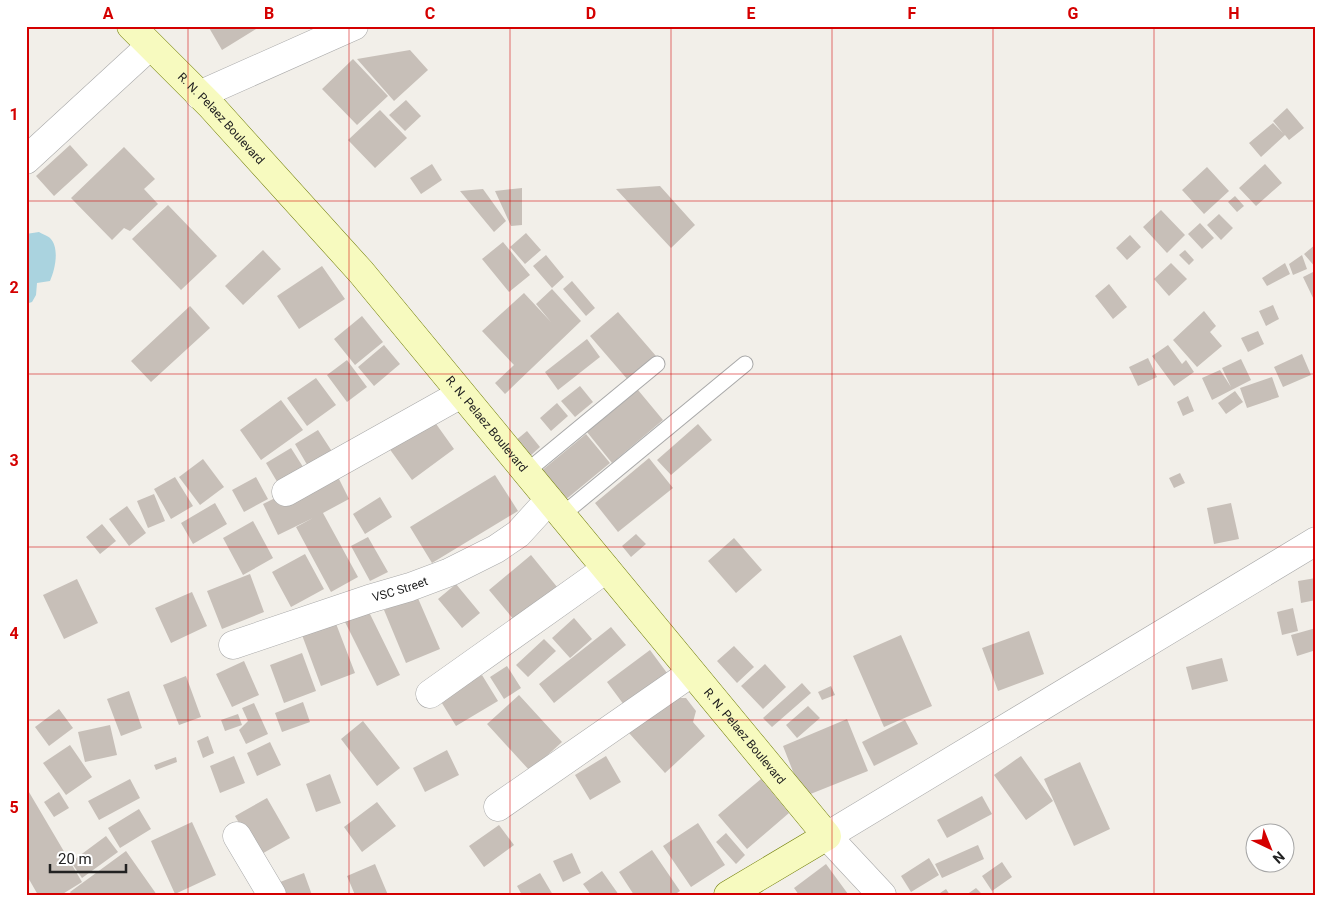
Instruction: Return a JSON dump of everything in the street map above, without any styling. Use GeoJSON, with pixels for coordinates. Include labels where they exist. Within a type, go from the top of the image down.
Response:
{"type":"FeatureCollection","features":[{"type":"Feature","properties":{"kind":"street","name":"R. N. Pelaez Boulevard"},"geometry":{"type":"LineString","coordinates":[[131,26],[211,106],[361,272],[827,836]]}},
{"type":"Feature","properties":{"kind":"street"},"geometry":{"type":"LineString","coordinates":[[199,95],[354,26]]}},
{"type":"Feature","properties":{"kind":"street"},"geometry":{"type":"LineString","coordinates":[[26,160],[150,46]]}},
{"type":"Feature","properties":{"kind":"street"},"geometry":{"type":"LineString","coordinates":[[286,492],[461,394]]}},
{"type":"Feature","properties":{"kind":"street","name":"VSC Street"},"geometry":{"type":"LineString","coordinates":[[233,645],[369,598],[410,588],[450,572],[496,549],[555,508]]}},
{"type":"Feature","properties":{"kind":"street"},"geometry":{"type":"LineString","coordinates":[[728,895],[1316,541]]}},
{"type":"Feature","properties":{"kind":"street"},"geometry":{"type":"LineString","coordinates":[[430,694],[606,569]]}},
{"type":"Feature","properties":{"kind":"street"},"geometry":{"type":"LineString","coordinates":[[498,807],[691,673]]}},
{"type":"Feature","properties":{"kind":"street"},"geometry":{"type":"LineString","coordinates":[[237,836],[272,895]]}},
{"type":"Feature","properties":{"kind":"street"},"geometry":{"type":"LineString","coordinates":[[827,836],[882,895]]}},
{"type":"Feature","properties":{"kind":"lane"},"geometry":{"type":"LineString","coordinates":[[526,472],[656,364]]}},
{"type":"Feature","properties":{"kind":"lane"},"geometry":{"type":"LineString","coordinates":[[555,508],[745,364]]}},
{"type":"Feature","properties":{"kind":"water"},"geometry":{"type":"Polygon","coordinates":[[[39,232],[49,237],[55,247],[54,271],[50,281],[37,283],[36,295],[32,302],[26,304],[26,234],[39,232]]]}},
{"type":"Feature","properties":{"kind":"building"},"geometry":{"type":"Polygon","coordinates":[[[208,26],[261,26],[222,50],[208,26]]]}},
{"type":"Feature","properties":{"kind":"building"},"geometry":{"type":"Polygon","coordinates":[[[410,50],[428,70],[394,101],[357,59],[410,50]]]}},
{"type":"Feature","properties":{"kind":"building"},"geometry":{"type":"Polygon","coordinates":[[[353,59],[388,96],[357,125],[322,89],[353,59]]]}},
{"type":"Feature","properties":{"kind":"building"},"geometry":{"type":"Polygon","coordinates":[[[406,100],[421,116],[405,131],[389,115],[406,100]]]}},
{"type":"Feature","properties":{"kind":"building"},"geometry":{"type":"Polygon","coordinates":[[[1287,108],[1304,128],[1289,140],[1285,135],[1261,157],[1249,143],[1273,123],[1283,133],[1273,121],[1287,108]]]}},
{"type":"Feature","properties":{"kind":"building"},"geometry":{"type":"Polygon","coordinates":[[[380,110],[407,138],[375,168],[348,140],[380,110]]]}},
{"type":"Feature","properties":{"kind":"building"},"geometry":{"type":"Polygon","coordinates":[[[70,145],[88,165],[54,196],[36,176],[70,145]]]}},
{"type":"Feature","properties":{"kind":"building"},"geometry":{"type":"Polygon","coordinates":[[[124,147],[155,179],[144,189],[158,204],[130,231],[124,228],[112,240],[71,198],[124,147]]]}},
{"type":"Feature","properties":{"kind":"building"},"geometry":{"type":"Polygon","coordinates":[[[432,164],[442,180],[421,194],[410,178],[432,164]]]}},
{"type":"Feature","properties":{"kind":"building"},"geometry":{"type":"Polygon","coordinates":[[[1265,164],[1282,183],[1256,206],[1239,188],[1265,164]]]}},
{"type":"Feature","properties":{"kind":"building"},"geometry":{"type":"Polygon","coordinates":[[[1207,167],[1229,191],[1204,214],[1182,190],[1207,167]]]}},
{"type":"Feature","properties":{"kind":"building"},"geometry":{"type":"Polygon","coordinates":[[[660,186],[695,225],[671,248],[616,189],[660,186]]]}},
{"type":"Feature","properties":{"kind":"building"},"geometry":{"type":"Polygon","coordinates":[[[522,188],[522,225],[511,226],[495,191],[522,188]]]}},
{"type":"Feature","properties":{"kind":"building"},"geometry":{"type":"Polygon","coordinates":[[[483,189],[506,221],[494,232],[460,191],[483,189]]]}},
{"type":"Feature","properties":{"kind":"building"},"geometry":{"type":"Polygon","coordinates":[[[1235,196],[1244,206],[1237,212],[1228,202],[1235,196]]]}},
{"type":"Feature","properties":{"kind":"building"},"geometry":{"type":"Polygon","coordinates":[[[168,205],[217,256],[181,290],[132,239],[168,205]]]}},
{"type":"Feature","properties":{"kind":"building"},"geometry":{"type":"Polygon","coordinates":[[[1161,210],[1185,235],[1167,253],[1143,227],[1161,210]]]}},
{"type":"Feature","properties":{"kind":"building"},"geometry":{"type":"Polygon","coordinates":[[[1219,214],[1233,228],[1221,240],[1207,225],[1219,214]]]}},
{"type":"Feature","properties":{"kind":"building"},"geometry":{"type":"Polygon","coordinates":[[[1200,223],[1214,238],[1202,249],[1188,234],[1200,223]]]}},
{"type":"Feature","properties":{"kind":"building"},"geometry":{"type":"Polygon","coordinates":[[[526,233],[541,250],[525,264],[510,247],[526,233]]]}},
{"type":"Feature","properties":{"kind":"building"},"geometry":{"type":"Polygon","coordinates":[[[1130,235],[1141,247],[1127,260],[1116,248],[1130,235]]]}},
{"type":"Feature","properties":{"kind":"building"},"geometry":{"type":"Polygon","coordinates":[[[503,242],[530,275],[509,292],[482,259],[503,242]]]}},
{"type":"Feature","properties":{"kind":"building"},"geometry":{"type":"Polygon","coordinates":[[[1316,244],[1316,268],[1304,254],[1316,244]]]}},
{"type":"Feature","properties":{"kind":"building"},"geometry":{"type":"Polygon","coordinates":[[[263,250],[281,269],[243,305],[225,286],[263,250]]]}},
{"type":"Feature","properties":{"kind":"building"},"geometry":{"type":"Polygon","coordinates":[[[1185,250],[1194,260],[1189,265],[1179,255],[1185,250]]]}},
{"type":"Feature","properties":{"kind":"building"},"geometry":{"type":"Polygon","coordinates":[[[546,255],[564,277],[552,288],[533,266],[546,255]]]}},
{"type":"Feature","properties":{"kind":"building"},"geometry":{"type":"Polygon","coordinates":[[[1302,255],[1307,269],[1293,275],[1289,264],[1302,255]]]}},
{"type":"Feature","properties":{"kind":"building"},"geometry":{"type":"Polygon","coordinates":[[[1171,263],[1187,279],[1169,296],[1154,279],[1171,263]]]}},
{"type":"Feature","properties":{"kind":"building"},"geometry":{"type":"Polygon","coordinates":[[[1285,263],[1290,274],[1267,286],[1262,278],[1285,263]]]}},
{"type":"Feature","properties":{"kind":"building"},"geometry":{"type":"Polygon","coordinates":[[[322,266],[345,299],[299,329],[277,296],[322,266]]]}},
{"type":"Feature","properties":{"kind":"building"},"geometry":{"type":"Polygon","coordinates":[[[1313,272],[1316,278],[1316,299],[1314,300],[1303,277],[1313,272]]]}},
{"type":"Feature","properties":{"kind":"building"},"geometry":{"type":"Polygon","coordinates":[[[572,281],[595,308],[586,316],[563,289],[572,281]]]}},
{"type":"Feature","properties":{"kind":"building"},"geometry":{"type":"Polygon","coordinates":[[[1109,284],[1127,307],[1113,319],[1095,296],[1109,284]]]}},
{"type":"Feature","properties":{"kind":"building"},"geometry":{"type":"Polygon","coordinates":[[[552,289],[581,321],[505,394],[495,383],[514,365],[482,331],[524,293],[551,322],[536,304],[552,289]]]}},
{"type":"Feature","properties":{"kind":"building"},"geometry":{"type":"Polygon","coordinates":[[[1273,305],[1279,319],[1266,326],[1259,311],[1273,305]]]}},
{"type":"Feature","properties":{"kind":"building"},"geometry":{"type":"Polygon","coordinates":[[[190,306],[210,328],[151,382],[131,361],[190,306]]]}},
{"type":"Feature","properties":{"kind":"building"},"geometry":{"type":"Polygon","coordinates":[[[1204,311],[1216,326],[1210,332],[1222,346],[1197,367],[1173,340],[1204,311]]]}},
{"type":"Feature","properties":{"kind":"building"},"geometry":{"type":"Polygon","coordinates":[[[618,312],[656,356],[628,380],[590,336],[618,312]]]}},
{"type":"Feature","properties":{"kind":"building"},"geometry":{"type":"Polygon","coordinates":[[[362,316],[383,342],[355,365],[334,339],[362,316]]]}},
{"type":"Feature","properties":{"kind":"building"},"geometry":{"type":"Polygon","coordinates":[[[1258,331],[1264,344],[1248,352],[1241,338],[1258,331]]]}},
{"type":"Feature","properties":{"kind":"building"},"geometry":{"type":"Polygon","coordinates":[[[587,339],[600,357],[558,390],[545,372],[587,339]]]}},
{"type":"Feature","properties":{"kind":"building"},"geometry":{"type":"Polygon","coordinates":[[[384,345],[400,364],[374,386],[358,367],[384,345]]]}},
{"type":"Feature","properties":{"kind":"building"},"geometry":{"type":"Polygon","coordinates":[[[1168,345],[1182,364],[1186,360],[1194,372],[1174,386],[1152,356],[1168,345]]]}},
{"type":"Feature","properties":{"kind":"building"},"geometry":{"type":"Polygon","coordinates":[[[1302,354],[1311,375],[1283,387],[1274,367],[1302,354]]]}},
{"type":"Feature","properties":{"kind":"building"},"geometry":{"type":"Polygon","coordinates":[[[1148,358],[1157,377],[1138,386],[1129,367],[1148,358]]]}},
{"type":"Feature","properties":{"kind":"building"},"geometry":{"type":"Polygon","coordinates":[[[1241,359],[1251,380],[1212,400],[1202,378],[1220,370],[1231,387],[1222,368],[1241,359]]]}},
{"type":"Feature","properties":{"kind":"building"},"geometry":{"type":"Polygon","coordinates":[[[347,360],[367,387],[347,402],[327,375],[347,360]]]}},
{"type":"Feature","properties":{"kind":"building"},"geometry":{"type":"Polygon","coordinates":[[[1272,377],[1279,397],[1247,408],[1240,388],[1272,377]]]}},
{"type":"Feature","properties":{"kind":"building"},"geometry":{"type":"Polygon","coordinates":[[[316,378],[336,405],[307,426],[287,398],[316,378]]]}},
{"type":"Feature","properties":{"kind":"building"},"geometry":{"type":"Polygon","coordinates":[[[580,386],[593,402],[575,417],[561,401],[580,386]]]}},
{"type":"Feature","properties":{"kind":"building"},"geometry":{"type":"Polygon","coordinates":[[[638,390],[663,420],[612,463],[587,432],[638,390]]]}},
{"type":"Feature","properties":{"kind":"building"},"geometry":{"type":"Polygon","coordinates":[[[1235,391],[1243,402],[1226,414],[1218,403],[1235,391]]]}},
{"type":"Feature","properties":{"kind":"building"},"geometry":{"type":"Polygon","coordinates":[[[1188,396],[1194,411],[1183,416],[1177,402],[1188,396]]]}},
{"type":"Feature","properties":{"kind":"building"},"geometry":{"type":"Polygon","coordinates":[[[281,400],[303,430],[261,460],[240,430],[281,400]]]}},
{"type":"Feature","properties":{"kind":"building"},"geometry":{"type":"Polygon","coordinates":[[[557,403],[568,416],[551,431],[540,418],[557,403]]]}},
{"type":"Feature","properties":{"kind":"building"},"geometry":{"type":"Polygon","coordinates":[[[429,414],[454,449],[412,480],[386,444],[429,414]]]}},
{"type":"Feature","properties":{"kind":"building"},"geometry":{"type":"Polygon","coordinates":[[[698,424],[712,440],[671,475],[657,460],[698,424]]]}},
{"type":"Feature","properties":{"kind":"building"},"geometry":{"type":"Polygon","coordinates":[[[318,430],[333,453],[309,468],[295,444],[318,430]]]}},
{"type":"Feature","properties":{"kind":"building"},"geometry":{"type":"Polygon","coordinates":[[[527,431],[540,447],[529,457],[515,441],[527,431]]]}},
{"type":"Feature","properties":{"kind":"building"},"geometry":{"type":"Polygon","coordinates":[[[586,434],[610,463],[564,501],[540,472],[586,434]]]}},
{"type":"Feature","properties":{"kind":"building"},"geometry":{"type":"Polygon","coordinates":[[[291,448],[305,470],[279,485],[266,463],[291,448]]]}},
{"type":"Feature","properties":{"kind":"building"},"geometry":{"type":"Polygon","coordinates":[[[649,458],[673,488],[618,532],[595,503],[649,458]]]}},
{"type":"Feature","properties":{"kind":"building"},"geometry":{"type":"Polygon","coordinates":[[[203,459],[224,487],[200,505],[179,477],[203,459]]]}},
{"type":"Feature","properties":{"kind":"building"},"geometry":{"type":"Polygon","coordinates":[[[334,469],[349,499],[323,513],[358,577],[331,592],[296,527],[313,518],[278,535],[263,504],[334,469]]]}},
{"type":"Feature","properties":{"kind":"building"},"geometry":{"type":"Polygon","coordinates":[[[1180,473],[1185,483],[1174,488],[1169,478],[1180,473]]]}},
{"type":"Feature","properties":{"kind":"building"},"geometry":{"type":"Polygon","coordinates":[[[495,475],[518,511],[432,563],[410,527],[495,475]]]}},
{"type":"Feature","properties":{"kind":"building"},"geometry":{"type":"Polygon","coordinates":[[[175,477],[193,506],[171,519],[154,489],[175,477]]]}},
{"type":"Feature","properties":{"kind":"building"},"geometry":{"type":"Polygon","coordinates":[[[256,477],[268,499],[244,512],[232,490],[256,477]]]}},
{"type":"Feature","properties":{"kind":"building"},"geometry":{"type":"Polygon","coordinates":[[[154,494],[165,521],[148,528],[137,501],[154,494]]]}},
{"type":"Feature","properties":{"kind":"building"},"geometry":{"type":"Polygon","coordinates":[[[380,497],[392,517],[365,534],[353,514],[380,497]]]}},
{"type":"Feature","properties":{"kind":"building"},"geometry":{"type":"Polygon","coordinates":[[[215,503],[227,524],[193,544],[181,523],[215,503]]]}},
{"type":"Feature","properties":{"kind":"building"},"geometry":{"type":"Polygon","coordinates":[[[1231,503],[1239,539],[1214,544],[1207,508],[1231,503]]]}},
{"type":"Feature","properties":{"kind":"building"},"geometry":{"type":"Polygon","coordinates":[[[127,506],[146,533],[129,546],[109,519],[127,506]]]}},
{"type":"Feature","properties":{"kind":"building"},"geometry":{"type":"Polygon","coordinates":[[[253,521],[273,558],[243,575],[223,538],[253,521]]]}},
{"type":"Feature","properties":{"kind":"building"},"geometry":{"type":"Polygon","coordinates":[[[102,524],[116,541],[100,554],[86,537],[102,524]]]}},
{"type":"Feature","properties":{"kind":"building"},"geometry":{"type":"Polygon","coordinates":[[[636,534],[646,544],[631,557],[622,546],[636,534]]]}},
{"type":"Feature","properties":{"kind":"building"},"geometry":{"type":"Polygon","coordinates":[[[368,537],[388,572],[370,581],[351,546],[368,537]]]}},
{"type":"Feature","properties":{"kind":"building"},"geometry":{"type":"Polygon","coordinates":[[[734,538],[762,570],[736,593],[708,561],[734,538]]]}},
{"type":"Feature","properties":{"kind":"building"},"geometry":{"type":"Polygon","coordinates":[[[305,554],[324,589],[291,607],[272,572],[305,554]]]}},
{"type":"Feature","properties":{"kind":"building"},"geometry":{"type":"Polygon","coordinates":[[[531,555],[562,593],[520,627],[489,590],[531,555]]]}},
{"type":"Feature","properties":{"kind":"building"},"geometry":{"type":"Polygon","coordinates":[[[250,574],[264,612],[222,629],[207,591],[250,574]]]}},
{"type":"Feature","properties":{"kind":"building"},"geometry":{"type":"Polygon","coordinates":[[[1316,578],[1316,600],[1301,603],[1298,581],[1316,578]]]}},
{"type":"Feature","properties":{"kind":"building"},"geometry":{"type":"Polygon","coordinates":[[[77,579],[98,623],[64,639],[43,595],[77,579]]]}},
{"type":"Feature","properties":{"kind":"building"},"geometry":{"type":"Polygon","coordinates":[[[456,584],[480,613],[462,628],[438,599],[456,584]]]}},
{"type":"Feature","properties":{"kind":"building"},"geometry":{"type":"Polygon","coordinates":[[[192,592],[207,626],[171,643],[155,608],[192,592]]]}},
{"type":"Feature","properties":{"kind":"building"},"geometry":{"type":"Polygon","coordinates":[[[417,596],[440,649],[406,663],[384,610],[417,596]]]}},
{"type":"Feature","properties":{"kind":"building"},"geometry":{"type":"Polygon","coordinates":[[[1293,608],[1298,631],[1282,635],[1277,612],[1293,608]]]}},
{"type":"Feature","properties":{"kind":"building"},"geometry":{"type":"Polygon","coordinates":[[[368,610],[400,675],[377,686],[345,622],[368,610]]]}},
{"type":"Feature","properties":{"kind":"building"},"geometry":{"type":"Polygon","coordinates":[[[574,618],[592,639],[570,658],[552,638],[574,618]]]}},
{"type":"Feature","properties":{"kind":"building"},"geometry":{"type":"Polygon","coordinates":[[[335,621],[355,673],[321,686],[302,635],[335,621]]]}},
{"type":"Feature","properties":{"kind":"building"},"geometry":{"type":"Polygon","coordinates":[[[611,627],[626,645],[554,703],[539,684],[611,627]]]}},
{"type":"Feature","properties":{"kind":"building"},"geometry":{"type":"Polygon","coordinates":[[[1316,628],[1316,650],[1297,656],[1291,635],[1316,628]]]}},
{"type":"Feature","properties":{"kind":"building"},"geometry":{"type":"Polygon","coordinates":[[[1029,631],[1044,674],[998,691],[982,648],[1029,631]]]}},
{"type":"Feature","properties":{"kind":"building"},"geometry":{"type":"Polygon","coordinates":[[[901,635],[932,706],[884,727],[853,656],[901,635]]]}},
{"type":"Feature","properties":{"kind":"building"},"geometry":{"type":"Polygon","coordinates":[[[544,639],[556,651],[528,677],[516,665],[544,639]]]}},
{"type":"Feature","properties":{"kind":"building"},"geometry":{"type":"Polygon","coordinates":[[[734,646],[754,667],[737,683],[717,661],[734,646]]]}},
{"type":"Feature","properties":{"kind":"building"},"geometry":{"type":"Polygon","coordinates":[[[650,650],[670,677],[627,709],[607,682],[650,650]]]}},
{"type":"Feature","properties":{"kind":"building"},"geometry":{"type":"Polygon","coordinates":[[[302,653],[316,691],[284,703],[270,665],[302,653]]]}},
{"type":"Feature","properties":{"kind":"building"},"geometry":{"type":"Polygon","coordinates":[[[1222,658],[1228,681],[1192,690],[1186,667],[1222,658]]]}},
{"type":"Feature","properties":{"kind":"building"},"geometry":{"type":"Polygon","coordinates":[[[244,661],[259,695],[232,707],[216,674],[244,661]]]}},
{"type":"Feature","properties":{"kind":"building"},"geometry":{"type":"Polygon","coordinates":[[[765,664],[786,687],[763,709],[741,686],[765,664]]]}},
{"type":"Feature","properties":{"kind":"building"},"geometry":{"type":"Polygon","coordinates":[[[507,666],[521,688],[504,699],[490,677],[507,666]]]}},
{"type":"Feature","properties":{"kind":"building"},"geometry":{"type":"Polygon","coordinates":[[[482,675],[498,701],[456,726],[440,700],[482,675]]]}},
{"type":"Feature","properties":{"kind":"building"},"geometry":{"type":"Polygon","coordinates":[[[186,676],[201,717],[179,725],[163,685],[186,676]]]}},
{"type":"Feature","properties":{"kind":"building"},"geometry":{"type":"Polygon","coordinates":[[[802,683],[811,693],[772,727],[763,718],[802,683]]]}},
{"type":"Feature","properties":{"kind":"building"},"geometry":{"type":"Polygon","coordinates":[[[831,686],[835,695],[822,700],[818,692],[831,686]]]}},
{"type":"Feature","properties":{"kind":"building"},"geometry":{"type":"Polygon","coordinates":[[[129,691],[142,728],[121,736],[107,699],[129,691]]]}},
{"type":"Feature","properties":{"kind":"building"},"geometry":{"type":"Polygon","coordinates":[[[519,695],[562,742],[530,771],[487,724],[519,695]]]}},
{"type":"Feature","properties":{"kind":"building"},"geometry":{"type":"Polygon","coordinates":[[[667,698],[686,698],[696,711],[693,722],[705,736],[665,773],[629,733],[667,698]]]}},
{"type":"Feature","properties":{"kind":"building"},"geometry":{"type":"Polygon","coordinates":[[[303,702],[310,722],[282,732],[275,713],[303,702]]]}},
{"type":"Feature","properties":{"kind":"building"},"geometry":{"type":"Polygon","coordinates":[[[254,703],[268,734],[246,744],[239,730],[248,721],[242,708],[254,703]]]}},
{"type":"Feature","properties":{"kind":"building"},"geometry":{"type":"Polygon","coordinates":[[[808,706],[820,718],[797,738],[786,725],[808,706]]]}},
{"type":"Feature","properties":{"kind":"building"},"geometry":{"type":"Polygon","coordinates":[[[59,709],[73,728],[49,746],[35,727],[59,709]]]}},
{"type":"Feature","properties":{"kind":"building"},"geometry":{"type":"Polygon","coordinates":[[[238,714],[242,725],[225,731],[221,720],[238,714]]]}},
{"type":"Feature","properties":{"kind":"building"},"geometry":{"type":"Polygon","coordinates":[[[847,719],[868,771],[803,797],[783,746],[847,719]]]}},
{"type":"Feature","properties":{"kind":"building"},"geometry":{"type":"Polygon","coordinates":[[[905,720],[918,744],[874,766],[862,742],[905,720]]]}},
{"type":"Feature","properties":{"kind":"building"},"geometry":{"type":"Polygon","coordinates":[[[363,721],[400,768],[377,786],[341,739],[363,721]]]}},
{"type":"Feature","properties":{"kind":"building"},"geometry":{"type":"Polygon","coordinates":[[[110,725],[117,755],[85,762],[78,732],[110,725]]]}},
{"type":"Feature","properties":{"kind":"building"},"geometry":{"type":"Polygon","coordinates":[[[208,736],[214,753],[203,758],[197,741],[208,736]]]}},
{"type":"Feature","properties":{"kind":"building"},"geometry":{"type":"Polygon","coordinates":[[[270,742],[281,765],[257,776],[247,753],[270,742]]]}},
{"type":"Feature","properties":{"kind":"building"},"geometry":{"type":"Polygon","coordinates":[[[70,745],[92,777],[66,795],[43,763],[70,745]]]}},
{"type":"Feature","properties":{"kind":"building"},"geometry":{"type":"Polygon","coordinates":[[[447,750],[459,775],[425,792],[413,768],[447,750]]]}},
{"type":"Feature","properties":{"kind":"building"},"geometry":{"type":"Polygon","coordinates":[[[234,756],[245,783],[220,793],[210,766],[234,756]]]}},
{"type":"Feature","properties":{"kind":"building"},"geometry":{"type":"Polygon","coordinates":[[[606,756],[621,782],[590,800],[575,775],[606,756]]]}},
{"type":"Feature","properties":{"kind":"building"},"geometry":{"type":"Polygon","coordinates":[[[1021,756],[1053,801],[1026,820],[994,775],[1021,756]]]}},
{"type":"Feature","properties":{"kind":"building"},"geometry":{"type":"Polygon","coordinates":[[[176,757],[177,762],[156,770],[154,765],[176,757]]]}},
{"type":"Feature","properties":{"kind":"building"},"geometry":{"type":"Polygon","coordinates":[[[1080,762],[1110,829],[1074,846],[1044,779],[1080,762]]]}},
{"type":"Feature","properties":{"kind":"building"},"geometry":{"type":"Polygon","coordinates":[[[330,774],[341,803],[316,812],[306,784],[330,774]]]}},
{"type":"Feature","properties":{"kind":"building"},"geometry":{"type":"Polygon","coordinates":[[[130,779],[140,798],[99,820],[88,801],[130,779]]]}},
{"type":"Feature","properties":{"kind":"building"},"geometry":{"type":"Polygon","coordinates":[[[761,779],[789,813],[747,849],[718,815],[761,779]]]}},
{"type":"Feature","properties":{"kind":"building"},"geometry":{"type":"Polygon","coordinates":[[[26,787],[82,882],[61,895],[38,895],[26,874],[26,787]]]}},
{"type":"Feature","properties":{"kind":"building"},"geometry":{"type":"Polygon","coordinates":[[[59,792],[69,808],[54,817],[44,802],[59,792]]]}},
{"type":"Feature","properties":{"kind":"building"},"geometry":{"type":"Polygon","coordinates":[[[982,796],[992,814],[947,838],[937,820],[982,796]]]}},
{"type":"Feature","properties":{"kind":"building"},"geometry":{"type":"Polygon","coordinates":[[[267,798],[290,838],[258,856],[235,816],[267,798]]]}},
{"type":"Feature","properties":{"kind":"building"},"geometry":{"type":"Polygon","coordinates":[[[377,802],[396,826],[362,852],[344,827],[377,802]]]}},
{"type":"Feature","properties":{"kind":"building"},"geometry":{"type":"Polygon","coordinates":[[[139,809],[151,829],[120,848],[108,828],[139,809]]]}},
{"type":"Feature","properties":{"kind":"building"},"geometry":{"type":"Polygon","coordinates":[[[192,822],[216,875],[175,894],[151,841],[192,822]]]}},
{"type":"Feature","properties":{"kind":"building"},"geometry":{"type":"Polygon","coordinates":[[[698,823],[725,865],[691,887],[663,846],[698,823]]]}},
{"type":"Feature","properties":{"kind":"building"},"geometry":{"type":"Polygon","coordinates":[[[499,825],[514,845],[484,867],[469,846],[499,825]]]}},
{"type":"Feature","properties":{"kind":"building"},"geometry":{"type":"Polygon","coordinates":[[[726,833],[745,855],[736,864],[716,842],[726,833]]]}},
{"type":"Feature","properties":{"kind":"building"},"geometry":{"type":"Polygon","coordinates":[[[106,836],[118,852],[82,878],[71,862],[106,836]]]}},
{"type":"Feature","properties":{"kind":"building"},"geometry":{"type":"Polygon","coordinates":[[[978,845],[984,859],[942,878],[935,864],[978,845]]]}},
{"type":"Feature","properties":{"kind":"building"},"geometry":{"type":"Polygon","coordinates":[[[652,850],[680,891],[674,895],[634,895],[619,872],[652,850]]]}},
{"type":"Feature","properties":{"kind":"building"},"geometry":{"type":"Polygon","coordinates":[[[126,851],[157,895],[72,895],[70,892],[126,851]]]}},
{"type":"Feature","properties":{"kind":"building"},"geometry":{"type":"Polygon","coordinates":[[[572,853],[581,873],[563,882],[553,861],[572,853]]]}},
{"type":"Feature","properties":{"kind":"building"},"geometry":{"type":"Polygon","coordinates":[[[929,858],[939,875],[911,892],[901,876],[929,858]]]}},
{"type":"Feature","properties":{"kind":"building"},"geometry":{"type":"Polygon","coordinates":[[[1002,862],[1012,877],[992,891],[982,876],[1002,862]]]}},
{"type":"Feature","properties":{"kind":"building"},"geometry":{"type":"Polygon","coordinates":[[[375,864],[388,895],[355,895],[347,876],[375,864]]]}},
{"type":"Feature","properties":{"kind":"building"},"geometry":{"type":"Polygon","coordinates":[[[826,864],[848,894],[799,895],[794,888],[826,864]]]}},
{"type":"Feature","properties":{"kind":"building"},"geometry":{"type":"Polygon","coordinates":[[[602,871],[619,895],[591,895],[583,884],[602,871]]]}},
{"type":"Feature","properties":{"kind":"building"},"geometry":{"type":"Polygon","coordinates":[[[304,873],[312,895],[285,895],[280,882],[304,873]]]}},
{"type":"Feature","properties":{"kind":"building"},"geometry":{"type":"Polygon","coordinates":[[[540,873],[553,895],[522,895],[517,886],[540,873]]]}},
{"type":"Feature","properties":{"kind":"building"},"geometry":{"type":"Polygon","coordinates":[[[976,888],[983,895],[966,895],[976,888]]]}},
{"type":"Feature","properties":{"kind":"building"},"geometry":{"type":"Polygon","coordinates":[[[946,889],[950,895],[937,895],[946,889]]]}}]}
